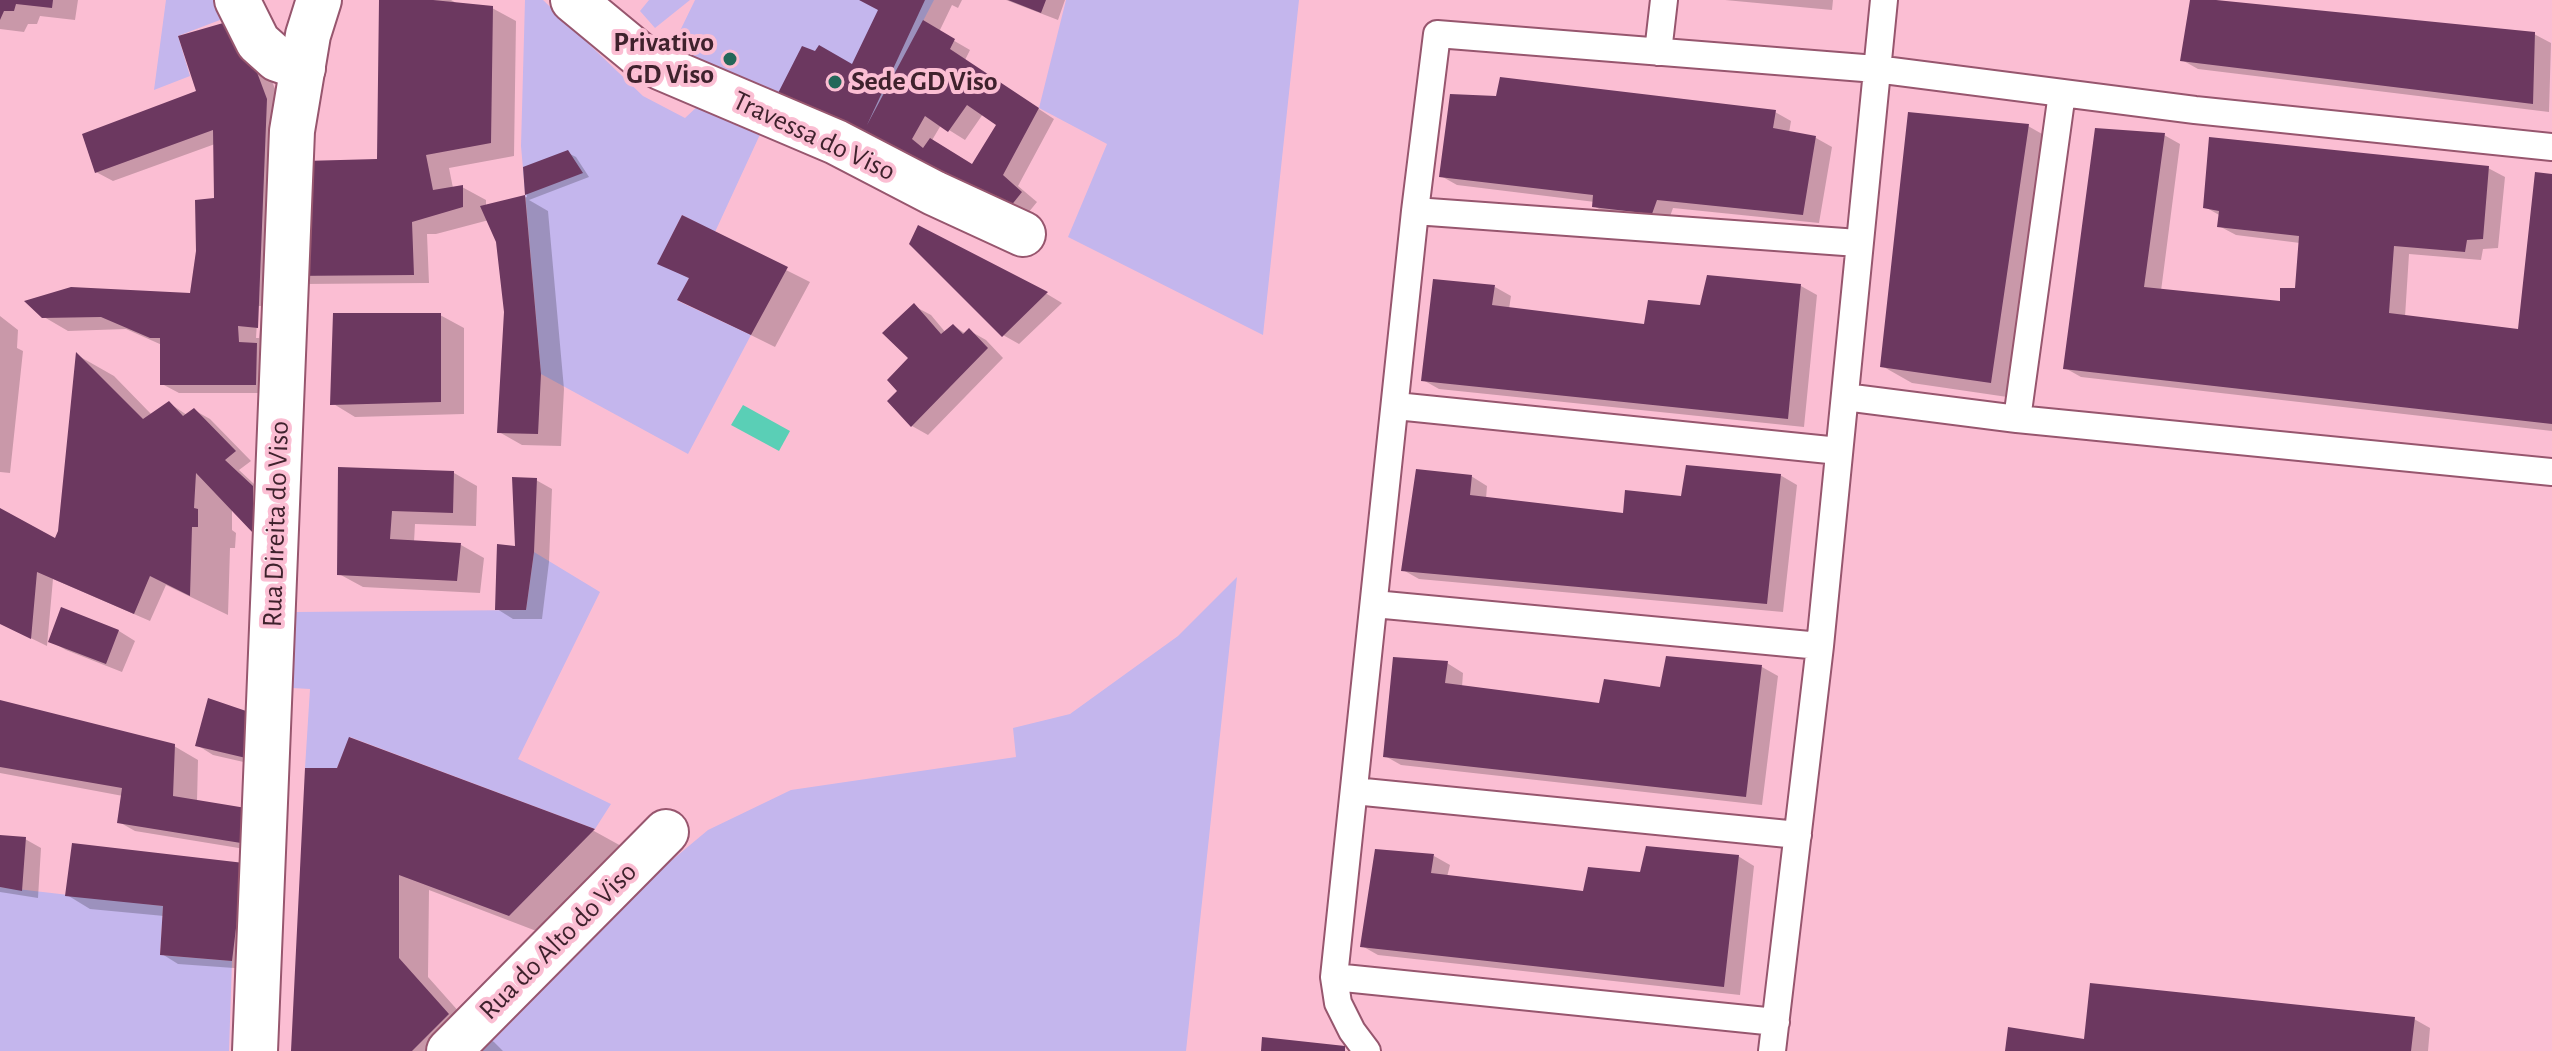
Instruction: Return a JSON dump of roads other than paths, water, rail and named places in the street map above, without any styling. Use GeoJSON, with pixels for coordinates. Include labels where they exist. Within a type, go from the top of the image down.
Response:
{"type":"FeatureCollection","features":[{"type":"Feature","properties":{"kind":"street"},"geometry":{"type":"LineString","coordinates":[[237,0],[258,42],[277,59],[303,68]]}},
{"type":"Feature","properties":{"kind":"street","name":"Rua Direita do Viso"},"geometry":{"type":"LineString","coordinates":[[255,1051],[292,131],[308,35],[319,0]]}},
{"type":"Feature","properties":{"kind":"street","name":"Travessa do Viso"},"geometry":{"type":"LineString","coordinates":[[573,0],[642,57],[662,68],[836,142],[934,193],[1023,234]]}},
{"type":"Feature","properties":{"kind":"street","name":"Rua do Alto do Viso"},"geometry":{"type":"LineString","coordinates":[[449,1051],[666,832]]}},
{"type":"Feature","properties":{"kind":"lane"},"geometry":{"type":"LineString","coordinates":[[1658,52],[1664,0]]}},
{"type":"Feature","properties":{"kind":"lane"},"geometry":{"type":"LineString","coordinates":[[1772,1051],[1820,646],[1884,0]]}},
{"type":"Feature","properties":{"kind":"lane"},"geometry":{"type":"LineString","coordinates":[[1367,1051],[1352,1031],[1338,1003],[1334,977],[1415,211],[1437,34],[1876,69],[2195,110],[2552,147]]}},
{"type":"Feature","properties":{"kind":"lane"},"geometry":{"type":"LineString","coordinates":[[2017,419],[2062,93]]}},
{"type":"Feature","properties":{"kind":"lane"},"geometry":{"type":"LineString","coordinates":[[1415,211],[1858,243]]}},
{"type":"Feature","properties":{"kind":"lane"},"geometry":{"type":"LineString","coordinates":[[1845,397],[2017,419],[2552,472]]}},
{"type":"Feature","properties":{"kind":"lane"},"geometry":{"type":"LineString","coordinates":[[1396,406],[1839,451]]}},
{"type":"Feature","properties":{"kind":"lane"},"geometry":{"type":"LineString","coordinates":[[1374,604],[1820,646]]}},
{"type":"Feature","properties":{"kind":"lane"},"geometry":{"type":"LineString","coordinates":[[1354,791],[1798,835]]}},
{"type":"Feature","properties":{"kind":"lane"},"geometry":{"type":"LineString","coordinates":[[1334,977],[1776,1022]]}},
{"type":"Feature","properties":{"kind":"place","name":"Privativo GD Viso"},"geometry":{"type":"Point","coordinates":[730,59]}},
{"type":"Feature","properties":{"kind":"place","name":"Sede GD Viso"},"geometry":{"type":"Point","coordinates":[835,82]}}]}
